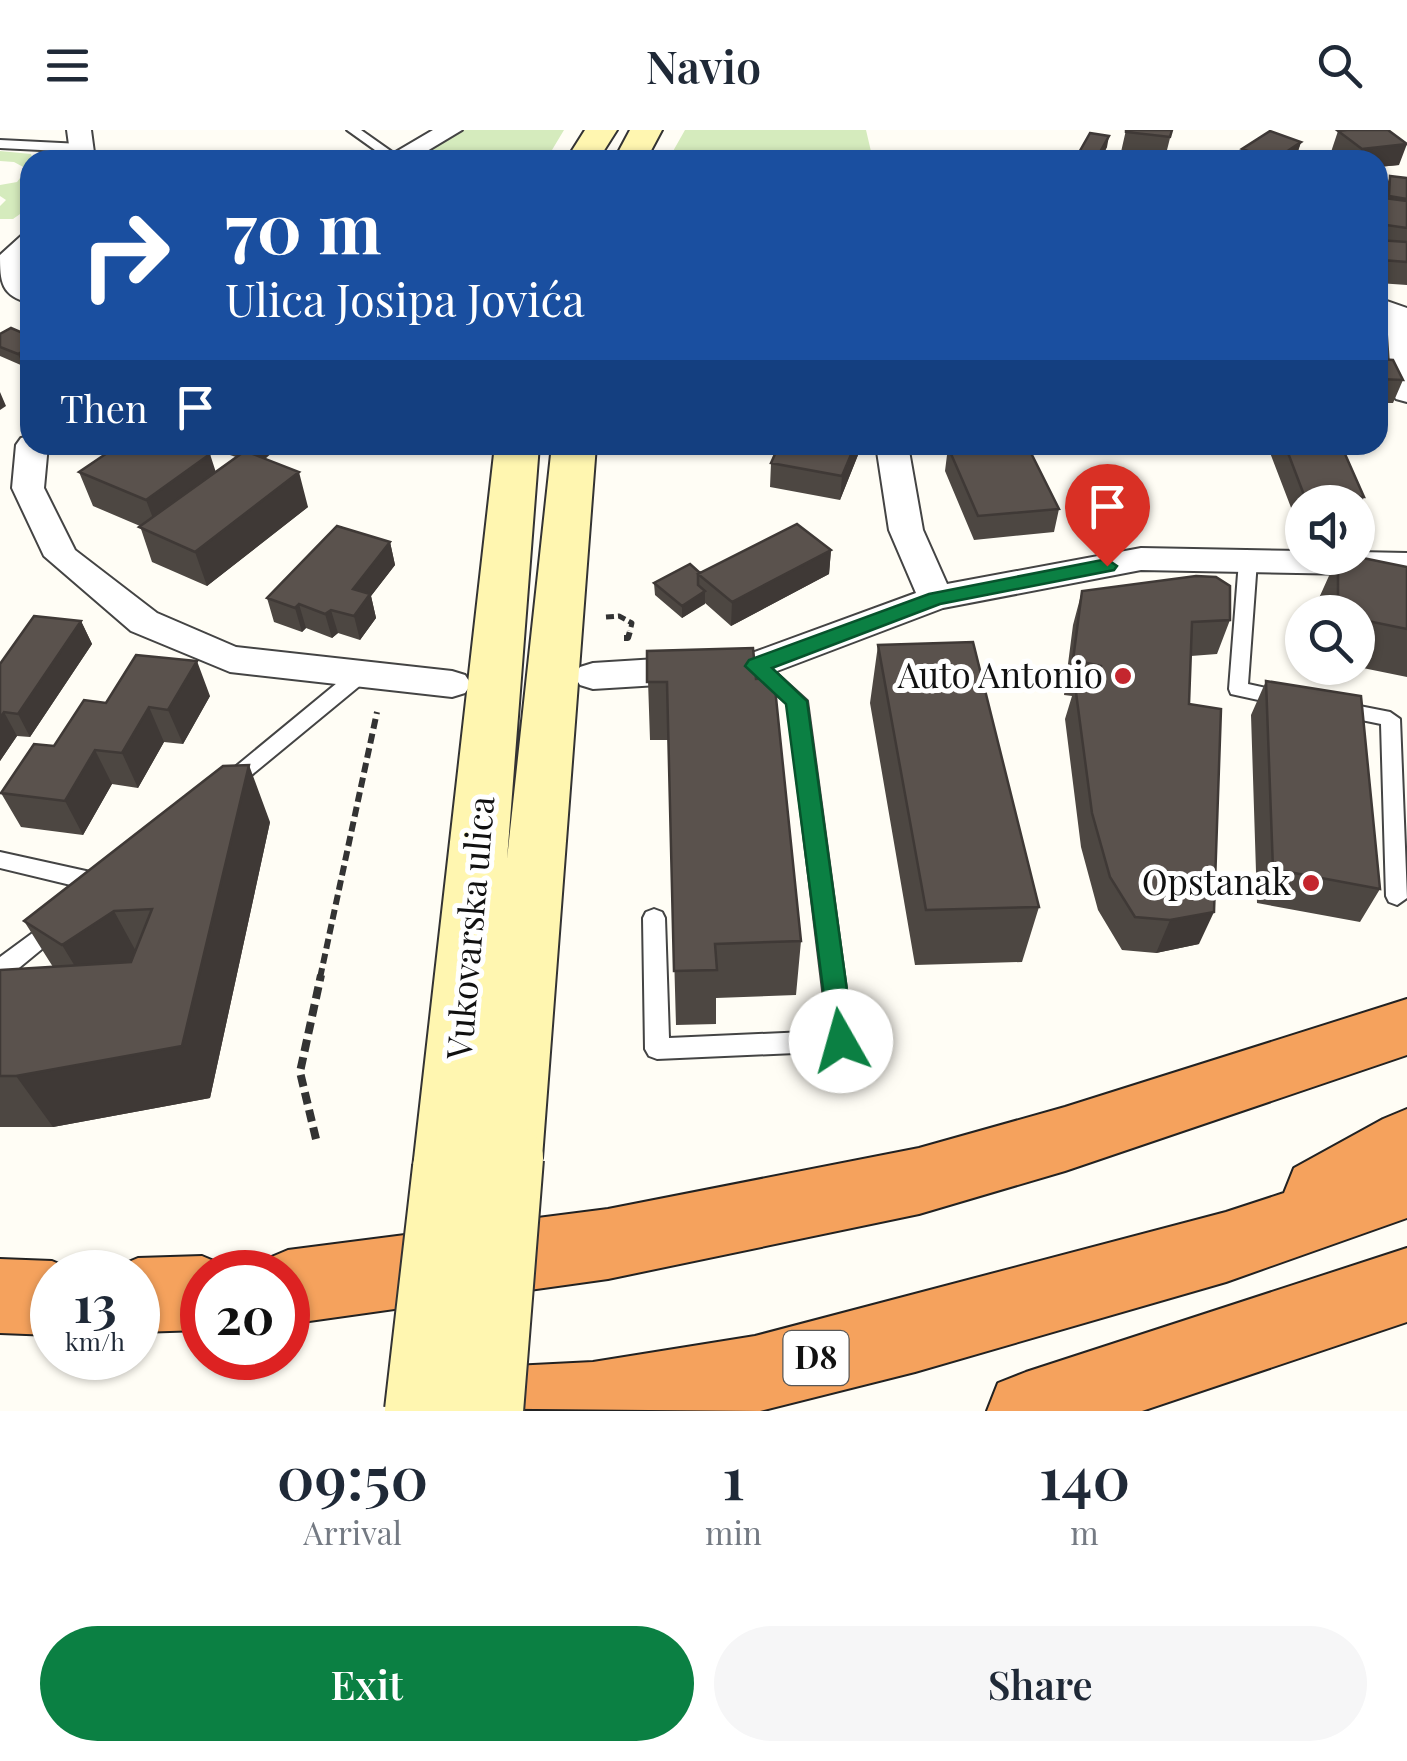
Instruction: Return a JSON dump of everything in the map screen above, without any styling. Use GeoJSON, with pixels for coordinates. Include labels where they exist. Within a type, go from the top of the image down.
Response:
{"type":"FeatureCollection","features":[{"type":"Feature","properties":{"kind":"highway"},"geometry":{"type":"LineString","coordinates":[[310,1285],[608,1244],[919,1181],[1065,1139],[1407,1026]]}},
{"type":"Feature","properties":{"kind":"highway"},"geometry":{"type":"LineString","coordinates":[[1226,1247],[1407,1140]]}},
{"type":"Feature","properties":{"kind":"highway","name":"D8"},"geometry":{"type":"LineString","coordinates":[[396,1411],[593,1401],[754,1374],[1226,1247],[1407,1185]]}},
{"type":"Feature","properties":{"kind":"highway"},"geometry":{"type":"LineString","coordinates":[[1026,1411],[1407,1285]]}},
{"type":"Feature","properties":{"kind":"highway"},"geometry":{"type":"LineString","coordinates":[[0,1296],[30,1297]]}},
{"type":"Feature","properties":{"kind":"street"},"geometry":{"type":"LineString","coordinates":[[413,150],[450,130]]}},
{"type":"Feature","properties":{"kind":"street"},"geometry":{"type":"LineString","coordinates":[[1388,310],[1402,316],[1407,392]]}},
{"type":"Feature","properties":{"kind":"street"},"geometry":{"type":"LineString","coordinates":[[31,455],[28,488],[62,556],[144,622],[230,660],[452,684]]}},
{"type":"Feature","properties":{"kind":"street","name":"Vukovarska ulica"},"geometry":{"type":"LineString","coordinates":[[488,1411],[478,1163],[516,455]]}},
{"type":"Feature","properties":{"kind":"street","name":"Vukovarska ulica"},"geometry":{"type":"LineString","coordinates":[[420,1411],[478,1163],[573,455]]}},
{"type":"Feature","properties":{"kind":"street"},"geometry":{"type":"LineString","coordinates":[[894,455],[906,530],[936,598]]}},
{"type":"Feature","properties":{"kind":"street"},"geometry":{"type":"LineString","coordinates":[[593,676],[756,666],[936,598],[1141,559],[1407,564]]}},
{"type":"Feature","properties":{"kind":"lane"},"geometry":{"type":"LineString","coordinates":[[353,130],[381,150]]}},
{"type":"Feature","properties":{"kind":"lane"},"geometry":{"type":"LineString","coordinates":[[0,144],[81,146]]}},
{"type":"Feature","properties":{"kind":"lane"},"geometry":{"type":"LineString","coordinates":[[1248,561],[1238,689],[1390,719],[1397,896]]}},
{"type":"Feature","properties":{"kind":"lane"},"geometry":{"type":"LineString","coordinates":[[654,918],[657,1049],[841,1041],[796,701],[756,666]]}},
{"type":"Feature","properties":{"kind":"lane"},"geometry":{"type":"LineString","coordinates":[[211,798],[373,675]]}},
{"type":"Feature","properties":{"kind":"lane"},"geometry":{"type":"LineString","coordinates":[[0,860],[98,891],[0,970]]}},
{"type":"Feature","properties":{"kind":"path"},"geometry":{"type":"LineString","coordinates":[[596,618],[619,616],[632,623],[628,638],[612,639]]}},
{"type":"Feature","properties":{"kind":"path"},"geometry":{"type":"LineString","coordinates":[[316,1139],[300,1072],[373,675]]}},
{"type":"Feature","properties":{"kind":"green space"},"geometry":{"type":"Polygon","coordinates":[[[463,130],[564,130],[552,150],[424,150],[463,130]]]}},
{"type":"Feature","properties":{"kind":"green space"},"geometry":{"type":"Polygon","coordinates":[[[685,130],[866,130],[871,150],[674,150],[685,130]]]}},
{"type":"Feature","properties":{"kind":"green space"},"geometry":{"type":"Polygon","coordinates":[[[0,151],[20,153],[20,165],[0,161],[0,151]]]}},
{"type":"Feature","properties":{"kind":"green space"},"geometry":{"type":"Polygon","coordinates":[[[20,178],[20,214],[13,219],[0,219],[0,206],[6,200],[0,196],[0,185],[20,178]]]}},
{"type":"Feature","properties":{"kind":"building"},"geometry":{"type":"Polygon","coordinates":[[[1126,130],[1172,130],[1170,137],[1126,130]]]}},
{"type":"Feature","properties":{"kind":"building"},"geometry":{"type":"Polygon","coordinates":[[[1388,130],[1407,144],[1362,149],[1338,131],[1388,130]]]}},
{"type":"Feature","properties":{"kind":"building"},"geometry":{"type":"Polygon","coordinates":[[[1270,131],[1301,142],[1289,150],[1242,149],[1270,131]]]}},
{"type":"Feature","properties":{"kind":"building"},"geometry":{"type":"Polygon","coordinates":[[[1090,133],[1109,136],[1101,150],[1080,150],[1090,133]]]}},
{"type":"Feature","properties":{"kind":"building"},"geometry":{"type":"Polygon","coordinates":[[[1390,176],[1407,178],[1407,199],[1389,196],[1390,176]]]}},
{"type":"Feature","properties":{"kind":"building"},"geometry":{"type":"Polygon","coordinates":[[[1388,199],[1407,201],[1407,228],[1388,225],[1388,199]]]}},
{"type":"Feature","properties":{"kind":"building"},"geometry":{"type":"Polygon","coordinates":[[[1388,241],[1407,242],[1407,262],[1388,260],[1388,241]]]}},
{"type":"Feature","properties":{"kind":"building"},"geometry":{"type":"Polygon","coordinates":[[[11,328],[20,332],[20,353],[0,347],[0,334],[11,328]]]}},
{"type":"Feature","properties":{"kind":"building"},"geometry":{"type":"Polygon","coordinates":[[[1388,360],[1393,360],[1403,380],[1388,379],[1388,360]]]}},
{"type":"Feature","properties":{"kind":"building"},"geometry":{"type":"Polygon","coordinates":[[[104,455],[209,455],[146,500],[79,472],[104,455]]]}},
{"type":"Feature","properties":{"kind":"building"},"geometry":{"type":"Polygon","coordinates":[[[239,455],[255,455],[299,472],[195,552],[139,527],[239,455]]]}},
{"type":"Feature","properties":{"kind":"building"},"geometry":{"type":"Polygon","coordinates":[[[775,455],[851,455],[842,476],[771,463],[775,455]]]}},
{"type":"Feature","properties":{"kind":"building"},"geometry":{"type":"Polygon","coordinates":[[[951,455],[1032,455],[1059,509],[978,516],[951,455]]]}},
{"type":"Feature","properties":{"kind":"building"},"geometry":{"type":"Polygon","coordinates":[[[1289,455],[1345,455],[1359,485],[1300,485],[1289,455]]]}},
{"type":"Feature","properties":{"kind":"building"},"geometry":{"type":"Polygon","coordinates":[[[797,524],[831,550],[732,602],[698,574],[797,524]]]}},
{"type":"Feature","properties":{"kind":"building"},"geometry":{"type":"Polygon","coordinates":[[[337,526],[390,542],[353,589],[370,594],[354,616],[331,610],[325,614],[299,604],[295,608],[267,598],[337,526]]]}},
{"type":"Feature","properties":{"kind":"building"},"geometry":{"type":"Polygon","coordinates":[[[1375,560],[1407,567],[1407,629],[1375,622],[1375,595],[1338,595],[1338,575],[1375,575],[1375,560]]]}},
{"type":"Feature","properties":{"kind":"building"},"geometry":{"type":"Polygon","coordinates":[[[690,564],[700,573],[698,585],[705,591],[682,606],[654,583],[690,564]]]}},
{"type":"Feature","properties":{"kind":"building"},"geometry":{"type":"Polygon","coordinates":[[[1196,576],[1216,577],[1230,586],[1230,620],[1192,622],[1189,704],[1221,709],[1214,912],[1170,920],[1135,917],[1110,877],[1092,813],[1075,685],[1100,689],[1101,666],[1073,660],[1082,591],[1196,576]]]}},
{"type":"Feature","properties":{"kind":"building"},"geometry":{"type":"Polygon","coordinates":[[[34,616],[81,621],[18,714],[4,712],[0,718],[0,664],[34,616]]]}},
{"type":"Feature","properties":{"kind":"building"},"geometry":{"type":"Polygon","coordinates":[[[973,642],[1039,907],[926,910],[878,645],[973,642]]]}},
{"type":"Feature","properties":{"kind":"building"},"geometry":{"type":"Polygon","coordinates":[[[753,648],[756,679],[774,678],[801,941],[715,944],[717,970],[674,971],[667,682],[647,682],[647,651],[753,648]]]}},
{"type":"Feature","properties":{"kind":"building"},"geometry":{"type":"Polygon","coordinates":[[[136,655],[197,661],[168,710],[149,707],[122,753],[95,750],[65,801],[1,793],[34,744],[54,746],[84,700],[106,703],[136,655]]]}},
{"type":"Feature","properties":{"kind":"building"},"geometry":{"type":"Polygon","coordinates":[[[1266,681],[1361,696],[1380,889],[1273,869],[1266,681]]]}},
{"type":"Feature","properties":{"kind":"building"},"geometry":{"type":"Polygon","coordinates":[[[249,765],[182,1046],[0,1076],[0,970],[131,962],[152,909],[114,911],[62,945],[24,921],[223,766],[249,765]]]}},
{"type":"Feature","properties":{"kind":"place","name":"Auto Antonio"},"geometry":{"type":"Point","coordinates":[1123,676]}},
{"type":"Feature","properties":{"kind":"place","name":"Opstanak"},"geometry":{"type":"Point","coordinates":[1311,883]}},
{"type":"Feature","properties":{"kind":"route"},"geometry":{"type":"LineString","coordinates":[[841,1041],[796,701],[756,666],[936,598],[1107,566]]}}]}
